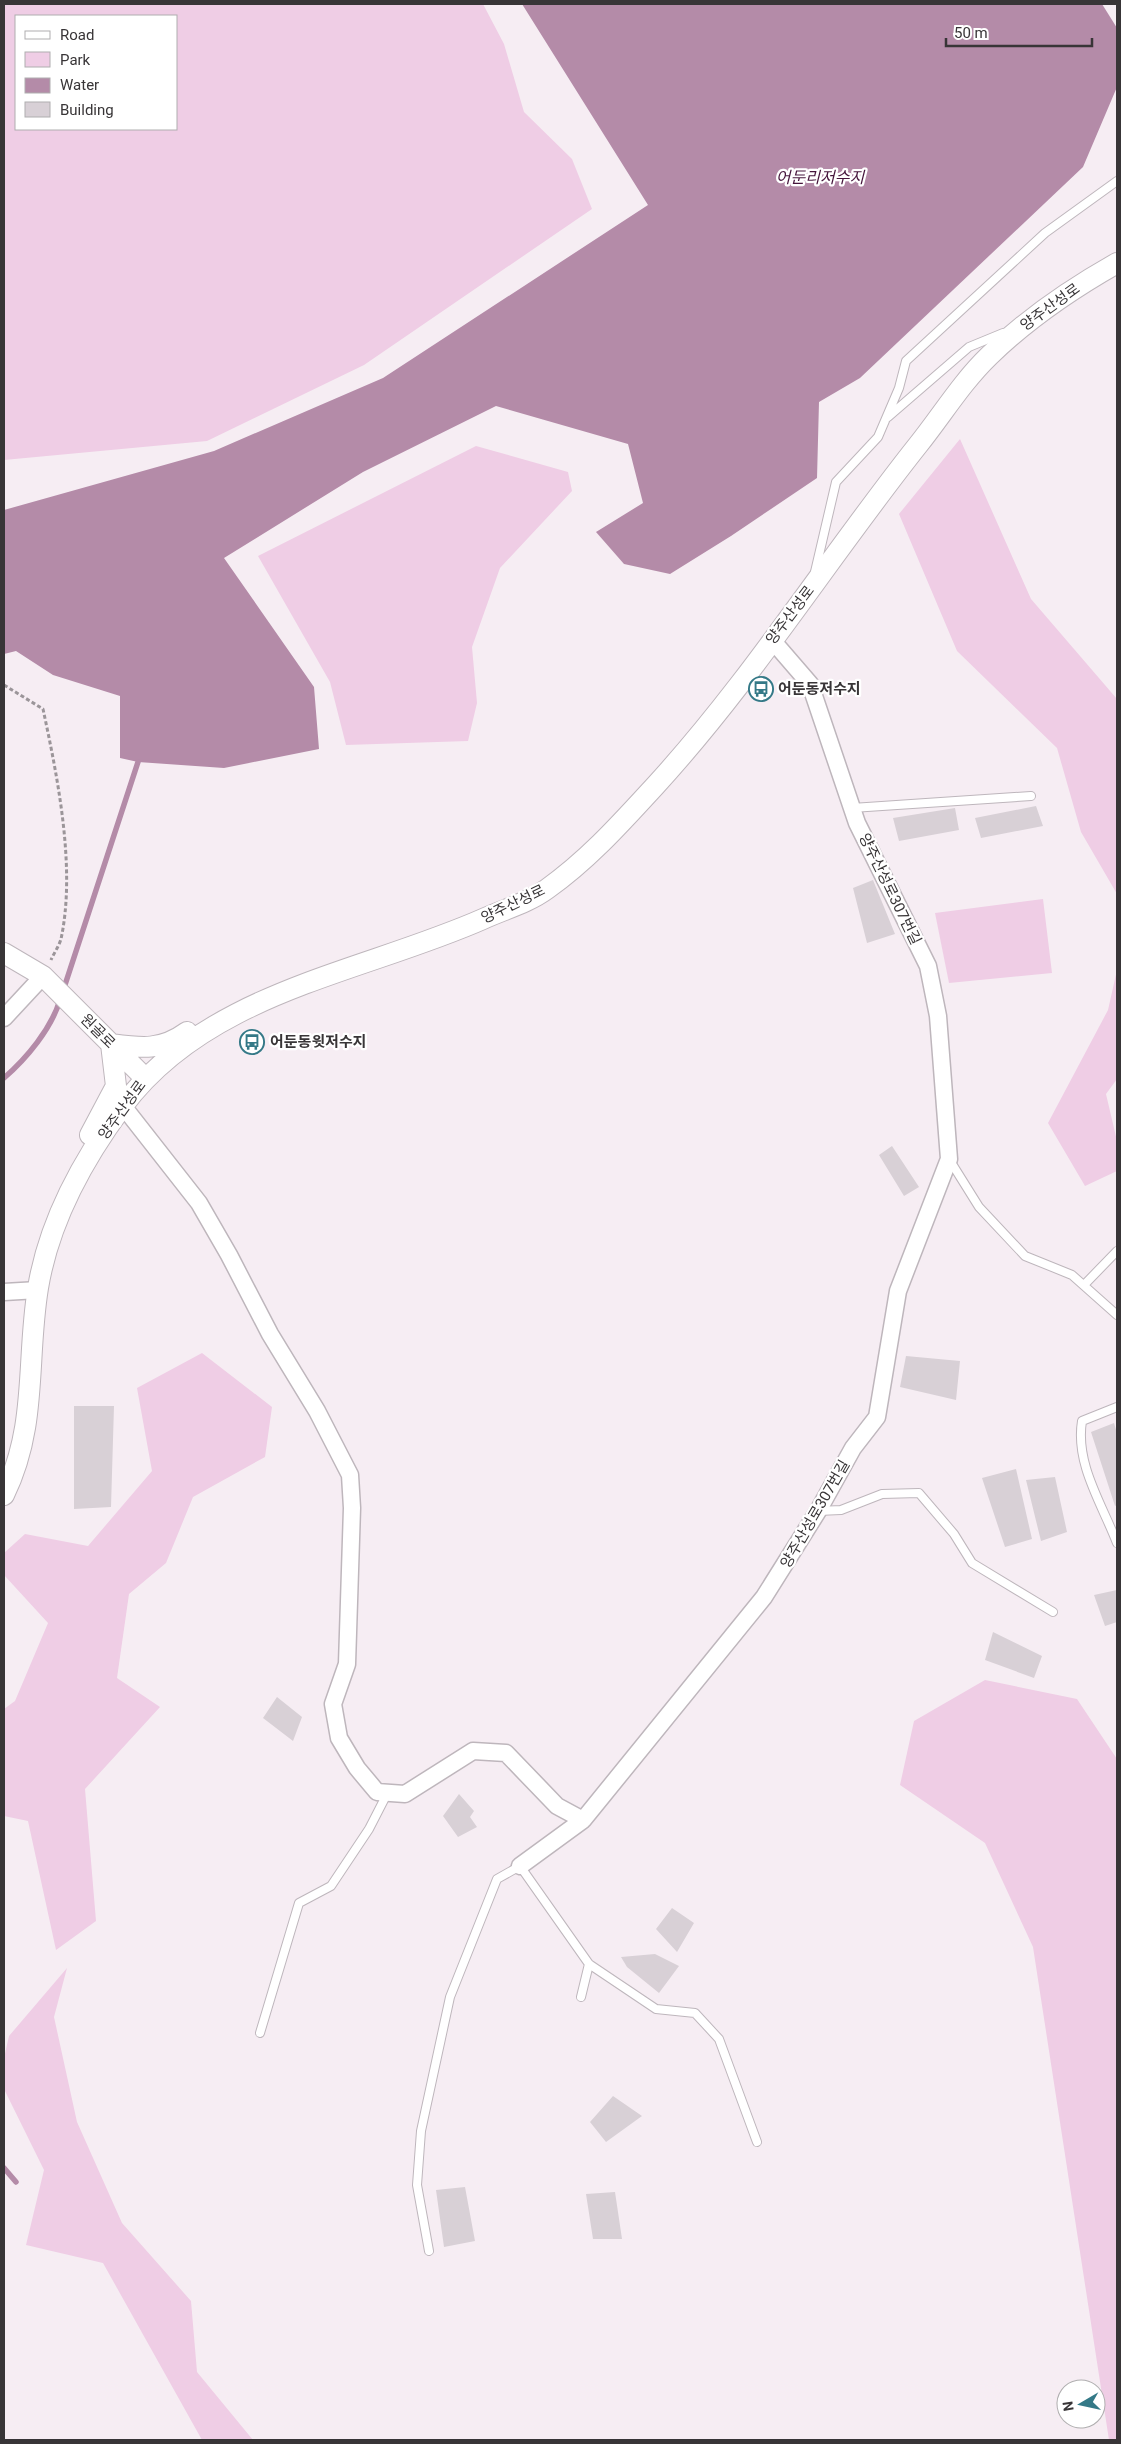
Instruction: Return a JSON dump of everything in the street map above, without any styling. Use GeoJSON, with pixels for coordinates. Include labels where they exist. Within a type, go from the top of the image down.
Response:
{"type":"FeatureCollection","features":[{"type":"Feature","properties":{"kind":"street","name":"양주산성로"},"geometry":{"type":"LineString","coordinates":[[4,1495],[17,1468],[24,1442],[29,1410],[38,1290],[55,1222],[79,1174],[122,1106],[145,1078],[214,1026],[244,1010],[298,986],[466,927],[528,900],[546,889],[607,838],[698,739],[970,376],[1024,325],[1051,304],[1117,263]]}},
{"type":"Feature","properties":{"kind":"street","name":"양주산성로307번길"},"geometry":{"type":"LineString","coordinates":[[520,1866],[583,1820],[764,1597],[818,1511],[853,1448],[877,1417],[898,1290],[949,1159],[938,1016],[928,966],[857,823],[810,684],[772,640]]}},
{"type":"Feature","properties":{"kind":"street","name":"원골로"},"geometry":{"type":"LineString","coordinates":[[4,953],[47,980],[145,1078]]}},
{"type":"Feature","properties":{"kind":"street"},"geometry":{"type":"LineString","coordinates":[[4,1018],[47,980]]}},
{"type":"Feature","properties":{"kind":"street"},"geometry":{"type":"LineString","coordinates":[[79,1174],[80,1156],[116,1086],[111,1044],[143,1048],[162,1045],[175,1041],[226,1007],[244,1010]]}},
{"type":"Feature","properties":{"kind":"street"},"geometry":{"type":"LineString","coordinates":[[122,1106],[199,1203],[229,1255],[270,1334],[317,1410],[350,1475],[352,1508],[346,1664],[333,1704],[339,1738],[357,1768],[377,1792],[404,1794],[472,1751],[506,1753],[557,1806],[583,1820]]}},
{"type":"Feature","properties":{"kind":"street"},"geometry":{"type":"LineString","coordinates":[[4,1292],[38,1290]]}},
{"type":"Feature","properties":{"kind":"lane"},"geometry":{"type":"LineString","coordinates":[[812,586],[836,482],[878,437],[899,388],[906,361],[1045,233],[1117,181]]}},
{"type":"Feature","properties":{"kind":"lane"},"geometry":{"type":"LineString","coordinates":[[886,418],[970,347],[1024,325]]}},
{"type":"Feature","properties":{"kind":"lane"},"geometry":{"type":"LineString","coordinates":[[852,808],[1031,796]]}},
{"type":"Feature","properties":{"kind":"lane","name":"양주산성로307번길"},"geometry":{"type":"LineString","coordinates":[[949,1159],[979,1207],[1026,1256],[1072,1275],[1117,1315]]}},
{"type":"Feature","properties":{"kind":"lane"},"geometry":{"type":"LineString","coordinates":[[1084,1285],[1117,1252]]}},
{"type":"Feature","properties":{"kind":"lane"},"geometry":{"type":"LineString","coordinates":[[1117,1407],[1082,1421],[1079,1438],[1082,1461],[1117,1543]]}},
{"type":"Feature","properties":{"kind":"lane"},"geometry":{"type":"LineString","coordinates":[[818,1511],[841,1510],[882,1494],[919,1492],[954,1534],[972,1563],[1053,1612]]}},
{"type":"Feature","properties":{"kind":"lane"},"geometry":{"type":"LineString","coordinates":[[260,2033],[299,1903],[331,1886],[369,1829],[387,1794]]}},
{"type":"Feature","properties":{"kind":"lane"},"geometry":{"type":"LineString","coordinates":[[429,2251],[417,2185],[422,2131],[450,1997],[497,1879],[520,1866],[589,1964],[656,2009],[695,2013],[719,2039],[757,2142]]}},
{"type":"Feature","properties":{"kind":"lane"},"geometry":{"type":"LineString","coordinates":[[581,1997],[589,1964]]}},
{"type":"Feature","properties":{"kind":"path"},"geometry":{"type":"LineString","coordinates":[[4,685],[43,709],[61,808],[68,889],[61,941],[47,980]]}},
{"type":"Feature","properties":{"kind":"green space"},"geometry":{"type":"Polygon","coordinates":[[[6,4],[483,4],[504,44],[524,112],[572,159],[592,209],[364,365],[207,441],[4,460],[4,6],[6,4]]]}},
{"type":"Feature","properties":{"kind":"green space"},"geometry":{"type":"Polygon","coordinates":[[[960,439],[1031,599],[1117,699],[1117,894],[1081,832],[1057,748],[957,651],[899,514],[960,439]]]}},
{"type":"Feature","properties":{"kind":"green space"},"geometry":{"type":"Polygon","coordinates":[[[476,446],[568,472],[572,491],[500,568],[472,647],[477,703],[468,741],[346,745],[330,682],[258,556],[476,446]]]}},
{"type":"Feature","properties":{"kind":"green space"},"geometry":{"type":"Polygon","coordinates":[[[1043,899],[1052,973],[949,983],[935,913],[1043,899]]]}},
{"type":"Feature","properties":{"kind":"green space"},"geometry":{"type":"Polygon","coordinates":[[[1117,970],[1117,1079],[1106,1094],[1117,1141],[1117,1171],[1085,1186],[1048,1123],[1108,1010],[1117,970]]]}},
{"type":"Feature","properties":{"kind":"green space"},"geometry":{"type":"Polygon","coordinates":[[[202,1353],[272,1407],[265,1457],[193,1497],[166,1563],[129,1594],[117,1678],[160,1707],[85,1789],[96,1921],[56,1950],[28,1821],[4,1816],[4,1709],[15,1701],[48,1623],[4,1575],[4,1553],[25,1534],[88,1546],[152,1471],[137,1388],[202,1353]]]}},
{"type":"Feature","properties":{"kind":"green space"},"geometry":{"type":"Polygon","coordinates":[[[985,1680],[1077,1699],[1117,1759],[1117,2440],[1109,2440],[1106,2421],[1106,2379],[1100,2379],[1033,1947],[985,1843],[900,1785],[914,1721],[985,1680]]]}},
{"type":"Feature","properties":{"kind":"green space"},"geometry":{"type":"Polygon","coordinates":[[[67,1968],[54,2017],[77,2122],[122,2223],[191,2301],[197,2372],[253,2440],[202,2440],[103,2263],[26,2245],[44,2170],[4,2089],[4,2058],[9,2036],[67,1968]]]}},
{"type":"Feature","properties":{"kind":"water","name":"어둔리저수지"},"geometry":{"type":"Polygon","coordinates":[[[522,4],[1102,4],[1117,28],[1117,87],[1083,167],[860,378],[819,402],[817,478],[731,536],[670,574],[624,564],[596,532],[643,503],[628,444],[496,406],[363,472],[224,558],[314,687],[319,749],[224,768],[138,762],[120,758],[120,696],[53,675],[16,651],[4,654],[4,510],[214,451],[383,378],[648,205],[522,4]]]}},
{"type":"Feature","properties":{"kind":"building"},"geometry":{"type":"Polygon","coordinates":[[[1036,806],[1043,826],[981,838],[975,818],[1036,806]]]}},
{"type":"Feature","properties":{"kind":"building"},"geometry":{"type":"Polygon","coordinates":[[[955,808],[959,830],[899,841],[893,818],[955,808]]]}},
{"type":"Feature","properties":{"kind":"building"},"geometry":{"type":"Polygon","coordinates":[[[873,880],[895,934],[867,943],[853,888],[873,880]]]}},
{"type":"Feature","properties":{"kind":"building"},"geometry":{"type":"Polygon","coordinates":[[[892,1146],[919,1187],[904,1196],[879,1155],[892,1146]]]}},
{"type":"Feature","properties":{"kind":"building"},"geometry":{"type":"Polygon","coordinates":[[[906,1356],[960,1361],[956,1400],[900,1387],[906,1356]]]}},
{"type":"Feature","properties":{"kind":"building"},"geometry":{"type":"Polygon","coordinates":[[[74,1406],[114,1406],[111,1507],[74,1509],[74,1406]]]}},
{"type":"Feature","properties":{"kind":"building"},"geometry":{"type":"Polygon","coordinates":[[[1114,1423],[1117,1433],[1117,1505],[1115,1506],[1091,1432],[1114,1423]]]}},
{"type":"Feature","properties":{"kind":"building"},"geometry":{"type":"Polygon","coordinates":[[[1016,1469],[1032,1539],[1005,1547],[982,1478],[1016,1469]]]}},
{"type":"Feature","properties":{"kind":"building"},"geometry":{"type":"Polygon","coordinates":[[[1055,1477],[1067,1532],[1041,1541],[1026,1480],[1055,1477]]]}},
{"type":"Feature","properties":{"kind":"building"},"geometry":{"type":"Polygon","coordinates":[[[1117,1590],[1117,1622],[1105,1626],[1094,1595],[1117,1590]]]}},
{"type":"Feature","properties":{"kind":"building"},"geometry":{"type":"Polygon","coordinates":[[[993,1632],[1042,1656],[1034,1678],[985,1660],[993,1632]]]}},
{"type":"Feature","properties":{"kind":"building"},"geometry":{"type":"Polygon","coordinates":[[[277,1697],[302,1717],[293,1741],[263,1718],[277,1697]]]}},
{"type":"Feature","properties":{"kind":"building"},"geometry":{"type":"Polygon","coordinates":[[[459,1794],[474,1811],[470,1817],[477,1827],[458,1837],[443,1816],[459,1794]]]}},
{"type":"Feature","properties":{"kind":"building"},"geometry":{"type":"Polygon","coordinates":[[[672,1908],[694,1923],[677,1952],[656,1929],[672,1908]]]}},
{"type":"Feature","properties":{"kind":"building"},"geometry":{"type":"Polygon","coordinates":[[[655,1954],[679,1966],[659,1993],[627,1967],[621,1957],[655,1954]]]}},
{"type":"Feature","properties":{"kind":"building"},"geometry":{"type":"Polygon","coordinates":[[[613,2096],[642,2116],[606,2142],[590,2122],[613,2096]]]}},
{"type":"Feature","properties":{"kind":"building"},"geometry":{"type":"Polygon","coordinates":[[[465,2187],[475,2241],[444,2247],[436,2190],[465,2187]]]}},
{"type":"Feature","properties":{"kind":"building"},"geometry":{"type":"Polygon","coordinates":[[[615,2192],[622,2239],[593,2239],[586,2194],[615,2192]]]}},
{"type":"Feature","properties":{"kind":"waterway"},"geometry":{"type":"LineString","coordinates":[[63,991],[138,762]]}},
{"type":"Feature","properties":{"kind":"waterway"},"geometry":{"type":"LineString","coordinates":[[4,1078],[37,1042],[51,1022],[60,1000]]}},
{"type":"Feature","properties":{"kind":"waterway"},"geometry":{"type":"LineString","coordinates":[[4,2168],[16,2182]]}},
{"type":"Feature","properties":{"kind":"place","name":"어둔동저수지"},"geometry":{"type":"Point","coordinates":[761,689]}},
{"type":"Feature","properties":{"kind":"place","name":"어둔동윗저수지"},"geometry":{"type":"Point","coordinates":[252,1042]}}]}
